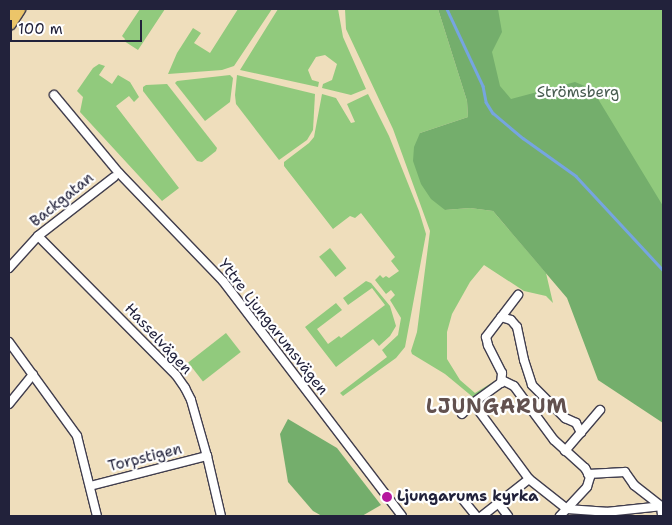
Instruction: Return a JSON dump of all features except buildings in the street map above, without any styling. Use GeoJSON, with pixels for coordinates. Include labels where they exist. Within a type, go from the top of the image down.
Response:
{"type":"FeatureCollection","features":[{"type":"Feature","properties":{"kind":"highway"},"geometry":{"type":"LineString","coordinates":[[9,23],[18,9]]}},
{"type":"Feature","properties":{"kind":"street","name":"Yttre Ljungarumsvägen"},"geometry":{"type":"LineString","coordinates":[[54,95],[118,173],[223,281],[402,516]]}},
{"type":"Feature","properties":{"kind":"street","name":"Backgatan"},"geometry":{"type":"LineString","coordinates":[[9,268],[38,236],[114,177]]}},
{"type":"Feature","properties":{"kind":"street","name":"Hasselvägen"},"geometry":{"type":"LineString","coordinates":[[38,236],[176,375],[190,400],[221,516]]}},
{"type":"Feature","properties":{"kind":"street"},"geometry":{"type":"LineString","coordinates":[[518,295],[486,337],[502,380],[514,386],[546,430],[565,451],[585,468],[588,474],[590,482],[587,487],[560,516]]}},
{"type":"Feature","properties":{"kind":"street"},"geometry":{"type":"LineString","coordinates":[[501,317],[511,320],[517,327],[530,379],[537,390],[565,418],[576,423],[581,433]]}},
{"type":"Feature","properties":{"kind":"street"},"geometry":{"type":"LineString","coordinates":[[9,342],[77,436],[97,516]]}},
{"type":"Feature","properties":{"kind":"street"},"geometry":{"type":"LineString","coordinates":[[9,404],[33,374]]}},
{"type":"Feature","properties":{"kind":"street"},"geometry":{"type":"LineString","coordinates":[[514,386],[530,379]]}},
{"type":"Feature","properties":{"kind":"street"},"geometry":{"type":"LineString","coordinates":[[462,414],[473,403],[501,383],[502,380]]}},
{"type":"Feature","properties":{"kind":"street"},"geometry":{"type":"LineString","coordinates":[[473,403],[530,479],[567,509],[606,512],[662,506]]}},
{"type":"Feature","properties":{"kind":"street"},"geometry":{"type":"LineString","coordinates":[[565,451],[600,410]]}},
{"type":"Feature","properties":{"kind":"street","name":"Torpstigen"},"geometry":{"type":"LineString","coordinates":[[90,486],[206,456]]}},
{"type":"Feature","properties":{"kind":"street"},"geometry":{"type":"LineString","coordinates":[[588,474],[625,472],[634,485],[662,506]]}},
{"type":"Feature","properties":{"kind":"street"},"geometry":{"type":"LineString","coordinates":[[482,516],[530,479]]}},
{"type":"Feature","properties":{"kind":"street"},"geometry":{"type":"LineString","coordinates":[[464,501],[476,516]]}},
{"type":"Feature","properties":{"kind":"street"},"geometry":{"type":"LineString","coordinates":[[499,504],[508,516]]}},
{"type":"Feature","properties":{"kind":"street"},"geometry":{"type":"LineString","coordinates":[[662,506],[662,516]]}},
{"type":"Feature","properties":{"kind":"green space"},"geometry":{"type":"Polygon","coordinates":[[[140,9],[165,9],[138,50],[124,41],[125,39],[122,36],[140,9]]]}},
{"type":"Feature","properties":{"kind":"green space"},"geometry":{"type":"Polygon","coordinates":[[[238,9],[272,9],[234,66],[222,70],[168,74],[177,53],[193,28],[201,33],[194,43],[210,53],[238,9]]]}},
{"type":"Feature","properties":{"kind":"green space"},"geometry":{"type":"Polygon","coordinates":[[[278,9],[338,9],[343,37],[366,89],[351,95],[322,88],[323,84],[332,80],[337,64],[325,55],[316,57],[308,70],[312,80],[319,82],[318,87],[240,70],[278,9]]]}},
{"type":"Feature","properties":{"kind":"green space"},"geometry":{"type":"Polygon","coordinates":[[[345,9],[438,9],[467,101],[468,117],[420,133],[445,210],[470,208],[493,211],[546,273],[553,303],[546,296],[524,291],[484,265],[470,282],[452,314],[447,332],[447,359],[460,380],[475,393],[498,379],[498,381],[474,398],[445,374],[412,354],[411,351],[417,332],[430,231],[393,129],[346,29],[345,9]]]}},
{"type":"Feature","properties":{"kind":"green space"},"geometry":{"type":"Polygon","coordinates":[[[438,9],[498,9],[502,32],[492,52],[500,86],[511,99],[575,82],[592,89],[663,206],[663,423],[598,380],[567,298],[493,211],[470,208],[445,210],[431,199],[421,184],[413,161],[414,147],[420,133],[468,117],[467,101],[438,9]]]}},
{"type":"Feature","properties":{"kind":"green space","name":"Strömsberg"},"geometry":{"type":"Polygon","coordinates":[[[439,9],[663,9],[663,325],[439,9]]]}},
{"type":"Feature","properties":{"kind":"green space"},"geometry":{"type":"Polygon","coordinates":[[[99,64],[105,66],[99,75],[112,84],[118,75],[130,82],[139,97],[134,102],[129,96],[116,106],[179,188],[162,201],[80,112],[83,97],[77,91],[93,68],[99,64]]]}},
{"type":"Feature","properties":{"kind":"green space"},"geometry":{"type":"Polygon","coordinates":[[[230,75],[233,78],[230,102],[205,121],[175,83],[177,81],[230,75]]]}},
{"type":"Feature","properties":{"kind":"green space"},"geometry":{"type":"Polygon","coordinates":[[[237,75],[315,94],[313,130],[307,140],[279,160],[236,104],[237,75]]]}},
{"type":"Feature","properties":{"kind":"green space"},"geometry":{"type":"Polygon","coordinates":[[[167,84],[217,148],[216,151],[202,162],[197,161],[143,91],[143,87],[146,85],[167,84]]]}},
{"type":"Feature","properties":{"kind":"green space"},"geometry":{"type":"Polygon","coordinates":[[[322,94],[336,98],[351,123],[355,122],[347,104],[368,94],[389,136],[419,211],[426,234],[405,347],[396,358],[343,396],[340,393],[387,357],[382,350],[398,335],[401,318],[390,300],[395,295],[391,290],[386,294],[375,280],[380,275],[383,278],[386,276],[389,278],[399,271],[391,261],[395,257],[361,213],[355,218],[350,216],[333,229],[284,166],[284,162],[314,137],[322,94]]]}},
{"type":"Feature","properties":{"kind":"green space"},"geometry":{"type":"Polygon","coordinates":[[[330,248],[346,268],[335,277],[319,257],[330,248]]]}},
{"type":"Feature","properties":{"kind":"green space"},"geometry":{"type":"Polygon","coordinates":[[[366,281],[371,283],[390,306],[396,326],[390,336],[379,346],[373,339],[336,367],[305,327],[336,303],[342,310],[317,329],[328,344],[339,336],[341,338],[385,305],[372,288],[348,305],[343,298],[366,281]]]}},
{"type":"Feature","properties":{"kind":"green space"},"geometry":{"type":"Polygon","coordinates":[[[226,333],[241,352],[203,381],[188,363],[226,333]]]}},
{"type":"Feature","properties":{"kind":"green space"},"geometry":{"type":"Polygon","coordinates":[[[288,419],[337,448],[381,505],[362,516],[322,516],[313,511],[288,482],[280,434],[288,419]]]}},
{"type":"Feature","properties":{"kind":"waterway"},"geometry":{"type":"LineString","coordinates":[[447,9],[483,86],[486,102],[493,113],[523,138],[576,176],[663,270]]}},
{"type":"Feature","properties":{"kind":"place","name":"Ljungarums kyrka"},"geometry":{"type":"Point","coordinates":[387,497]}},
{"type":"Feature","properties":{"kind":"district","name":"LJUNGARUM"},"geometry":{"type":"Point","coordinates":[497,406]}}]}
